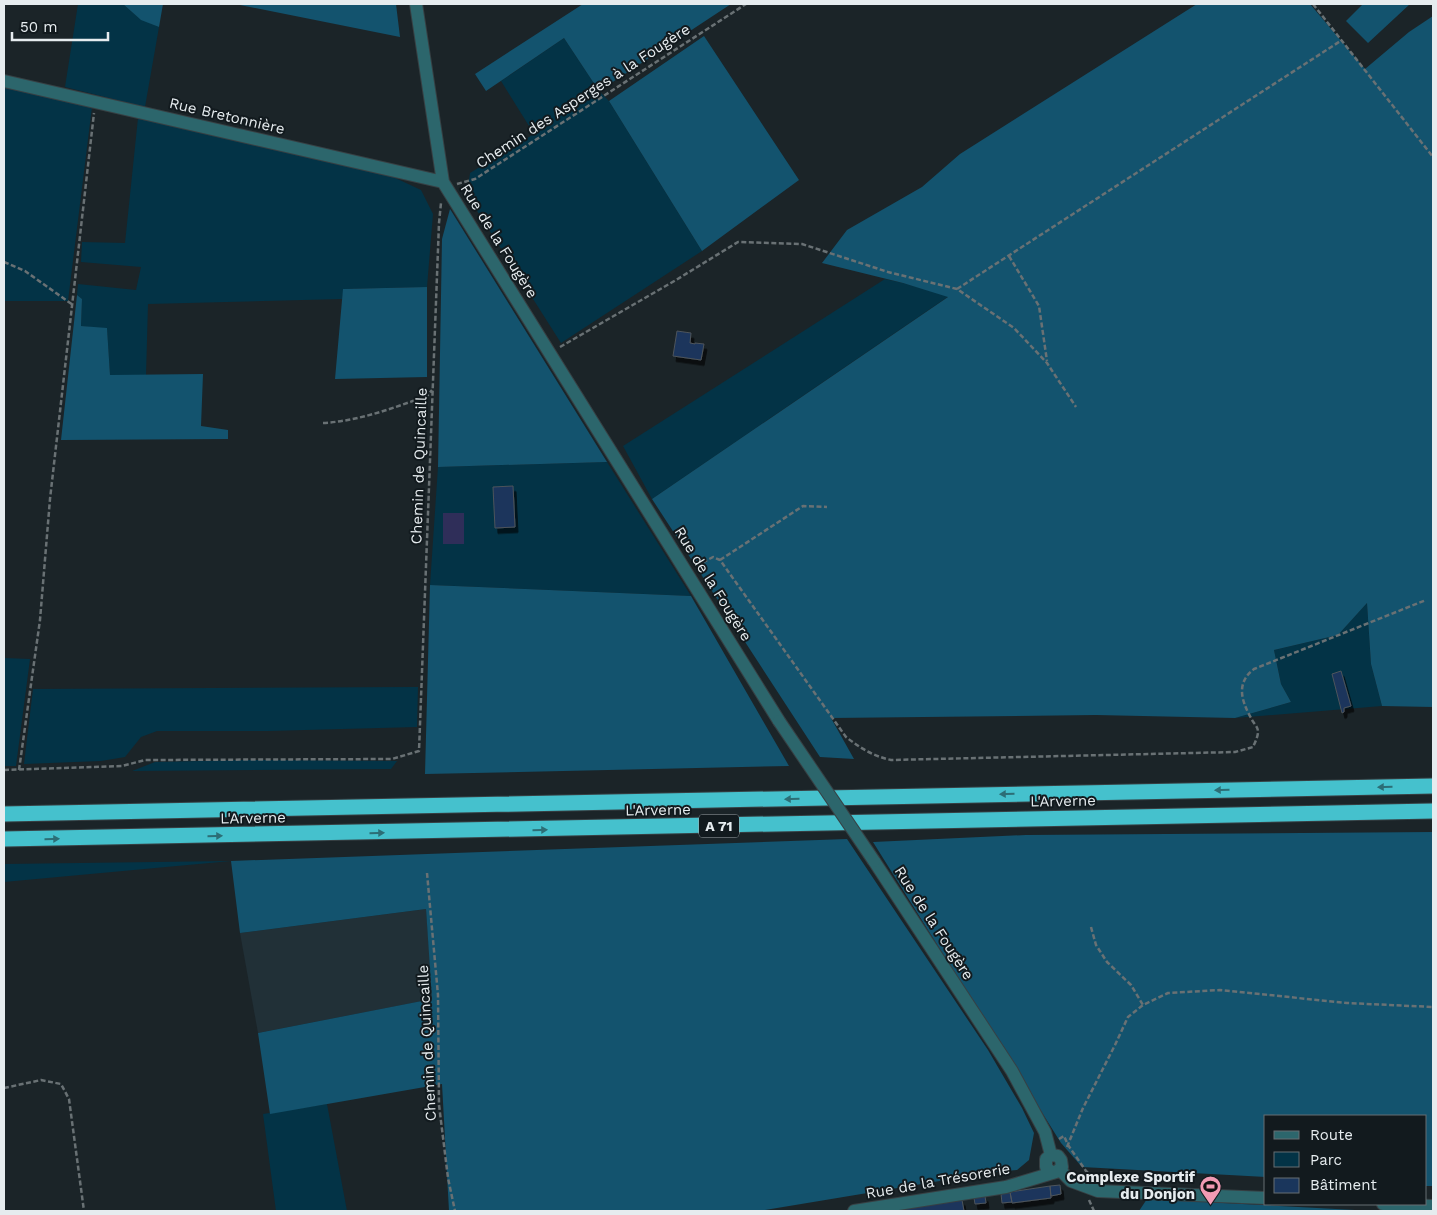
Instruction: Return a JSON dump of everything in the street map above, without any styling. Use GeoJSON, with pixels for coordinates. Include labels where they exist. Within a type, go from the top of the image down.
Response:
{"type":"FeatureCollection","features":[{"type":"Feature","properties":{"kind":"highway","name":"L'Arverne"},"geometry":{"type":"LineString","coordinates":[[4,814],[1433,786]]}},
{"type":"Feature","properties":{"kind":"highway","name":"L'Arverne"},"geometry":{"type":"LineString","coordinates":[[4,840],[1433,811]]}},
{"type":"Feature","properties":{"kind":"street","name":"Rue de la Fougère"},"geometry":{"type":"LineString","coordinates":[[416,4],[448,180],[550,353],[778,721],[874,861],[1012,1071],[1045,1132],[1057,1164]]}},
{"type":"Feature","properties":{"kind":"street","name":"Rue Bretonnière"},"geometry":{"type":"LineString","coordinates":[[4,81],[448,180]]}},
{"type":"Feature","properties":{"kind":"street"},"geometry":{"type":"LineString","coordinates":[[1057,1164],[1071,1181],[1098,1191],[1264,1198]]}},
{"type":"Feature","properties":{"kind":"street","name":"Rue de la Trésorerie"},"geometry":{"type":"LineString","coordinates":[[854,1211],[1006,1187],[1057,1164]]}},
{"type":"Feature","properties":{"kind":"street"},"geometry":{"type":"LineString","coordinates":[[1408,1205],[1433,1206]]}},
{"type":"Feature","properties":{"kind":"path","name":"Chemin des Asperges à la Fougère"},"geometry":{"type":"LineString","coordinates":[[456,184],[475,179],[746,4]]}},
{"type":"Feature","properties":{"kind":"path"},"geometry":{"type":"LineString","coordinates":[[1312,4],[1433,157]]}},
{"type":"Feature","properties":{"kind":"path"},"geometry":{"type":"LineString","coordinates":[[957,290],[1342,40]]}},
{"type":"Feature","properties":{"kind":"path"},"geometry":{"type":"LineString","coordinates":[[4,770],[19,770],[40,620],[50,498],[96,102]]}},
{"type":"Feature","properties":{"kind":"path","name":"Rue de la Fougère"},"geometry":{"type":"LineString","coordinates":[[448,180],[456,184],[458,191]]}},
{"type":"Feature","properties":{"kind":"path","name":"Chemin de Quincaille"},"geometry":{"type":"LineString","coordinates":[[19,770],[122,766],[145,760],[392,759],[419,751],[439,223],[448,180]]}},
{"type":"Feature","properties":{"kind":"path"},"geometry":{"type":"LineString","coordinates":[[550,353],[738,242],[802,244],[888,272],[957,290],[1014,328],[1047,363],[1076,406]]}},
{"type":"Feature","properties":{"kind":"path"},"geometry":{"type":"LineString","coordinates":[[1008,256],[1039,306],[1047,363]]}},
{"type":"Feature","properties":{"kind":"path"},"geometry":{"type":"LineString","coordinates":[[4,262],[24,271],[73,305]]}},
{"type":"Feature","properties":{"kind":"path"},"geometry":{"type":"LineString","coordinates":[[323,423],[339,422],[373,415],[427,396],[433,389]]}},
{"type":"Feature","properties":{"kind":"path"},"geometry":{"type":"LineString","coordinates":[[720,560],[802,506],[826,507]]}},
{"type":"Feature","properties":{"kind":"path"},"geometry":{"type":"LineString","coordinates":[[686,571],[713,557],[720,560],[846,737],[863,749],[891,760],[1235,752],[1253,747],[1258,732],[1256,724],[1252,721],[1244,704],[1242,692],[1246,675],[1254,669],[1426,600]]}},
{"type":"Feature","properties":{"kind":"path","name":"Chemin de Quincaille"},"geometry":{"type":"LineString","coordinates":[[427,873],[438,995],[439,1105],[448,1178],[455,1211]]}},
{"type":"Feature","properties":{"kind":"path"},"geometry":{"type":"LineString","coordinates":[[1091,927],[1096,945],[1107,962],[1131,985],[1143,1005]]}},
{"type":"Feature","properties":{"kind":"path"},"geometry":{"type":"LineString","coordinates":[[1057,1164],[1068,1145],[1082,1108],[1128,1016],[1143,1005],[1168,994],[1220,990],[1347,1002],[1433,1007]]}},
{"type":"Feature","properties":{"kind":"path"},"geometry":{"type":"LineString","coordinates":[[4,1088],[41,1080],[61,1084],[69,1098],[84,1211]]}},
{"type":"Feature","properties":{"kind":"path"},"geometry":{"type":"LineString","coordinates":[[1064,1136],[1086,1171],[1092,1176]]}},
{"type":"Feature","properties":{"kind":"shaded area"},"geometry":{"type":"Polygon","coordinates":[[[123,4],[163,4],[159,27],[141,20],[123,4]]]}},
{"type":"Feature","properties":{"kind":"shaded area"},"geometry":{"type":"Polygon","coordinates":[[[235,4],[396,4],[400,37],[235,4]]]}},
{"type":"Feature","properties":{"kind":"shaded area"},"geometry":{"type":"Polygon","coordinates":[[[583,4],[731,4],[599,91],[564,38],[486,91],[475,74],[583,4]]]}},
{"type":"Feature","properties":{"kind":"shaded area"},"geometry":{"type":"Polygon","coordinates":[[[1197,4],[1310,4],[1365,69],[1409,32],[1433,16],[1433,707],[1382,706],[1371,664],[1367,603],[1338,635],[1274,650],[1281,684],[1291,702],[1235,718],[1096,715],[831,718],[854,759],[820,757],[652,499],[948,297],[903,283],[822,263],[847,230],[922,187],[960,154],[1197,4]]]}},
{"type":"Feature","properties":{"kind":"shaded area"},"geometry":{"type":"Polygon","coordinates":[[[1363,4],[1410,4],[1368,43],[1346,21],[1363,4]]]}},
{"type":"Feature","properties":{"kind":"shaded area"},"geometry":{"type":"Polygon","coordinates":[[[704,36],[799,180],[702,251],[609,101],[704,36]]]}},
{"type":"Feature","properties":{"kind":"shaded area"},"geometry":{"type":"Polygon","coordinates":[[[450,209],[607,462],[438,467],[442,239],[450,209]]]}},
{"type":"Feature","properties":{"kind":"shaded area"},"geometry":{"type":"Polygon","coordinates":[[[427,287],[427,377],[335,379],[343,289],[427,287]]]}},
{"type":"Feature","properties":{"kind":"shaded area"},"geometry":{"type":"Polygon","coordinates":[[[77,295],[82,299],[81,326],[107,328],[110,375],[203,374],[201,426],[228,430],[228,439],[61,440],[77,295]]]}},
{"type":"Feature","properties":{"kind":"shaded area"},"geometry":{"type":"Polygon","coordinates":[[[443,513],[464,513],[464,544],[443,544],[443,513]]]}},
{"type":"Feature","properties":{"kind":"shaded area"},"geometry":{"type":"Polygon","coordinates":[[[430,585],[691,596],[789,766],[425,774],[430,585]]]}},
{"type":"Feature","properties":{"kind":"shaded area"},"geometry":{"type":"Polygon","coordinates":[[[1433,832],[1433,1186],[1427,1186],[1427,1115],[1264,1115],[1264,1177],[1082,1167],[1061,1143],[873,842],[1026,835],[1433,832]]]}},
{"type":"Feature","properties":{"kind":"shaded area"},"geometry":{"type":"Polygon","coordinates":[[[847,839],[988,1050],[1022,1108],[1034,1133],[1029,1160],[1017,1170],[994,1172],[759,1211],[449,1211],[442,1084],[270,1114],[258,1033],[432,999],[426,909],[240,933],[231,861],[847,839]]]}},
{"type":"Feature","properties":{"kind":"shaded area"},"geometry":{"type":"Polygon","coordinates":[[[426,909],[433,999],[258,1033],[240,933],[426,909]]]}},
{"type":"Feature","properties":{"kind":"shaded area","name":"Complexe Sportif du Donjon"},"geometry":{"type":"Polygon","coordinates":[[[1147,1199],[1374,1211],[1139,1211],[1147,1199]]]}},
{"type":"Feature","properties":{"kind":"green space"},"geometry":{"type":"Polygon","coordinates":[[[78,4],[123,4],[139,18],[159,27],[145,107],[65,87],[78,4]]]}},
{"type":"Feature","properties":{"kind":"green space"},"geometry":{"type":"Polygon","coordinates":[[[564,38],[599,91],[609,101],[702,251],[561,343],[467,195],[470,173],[534,134],[501,81],[564,38]]]}},
{"type":"Feature","properties":{"kind":"green space"},"geometry":{"type":"Polygon","coordinates":[[[4,86],[92,107],[68,301],[4,301],[4,86]]]}},
{"type":"Feature","properties":{"kind":"green space"},"geometry":{"type":"Polygon","coordinates":[[[138,118],[389,175],[421,190],[433,214],[427,287],[344,289],[342,299],[148,304],[146,375],[110,375],[107,329],[81,326],[82,299],[77,295],[78,284],[136,290],[141,267],[81,262],[82,242],[125,243],[138,118]]]}},
{"type":"Feature","properties":{"kind":"green space"},"geometry":{"type":"Polygon","coordinates":[[[885,279],[949,296],[652,499],[623,446],[885,279]]]}},
{"type":"Feature","properties":{"kind":"green space"},"geometry":{"type":"Polygon","coordinates":[[[607,462],[691,596],[430,585],[438,467],[607,462]]]}},
{"type":"Feature","properties":{"kind":"green space"},"geometry":{"type":"Polygon","coordinates":[[[1367,603],[1371,664],[1382,706],[1235,718],[1291,702],[1281,684],[1274,650],[1338,635],[1367,603]]]}},
{"type":"Feature","properties":{"kind":"green space"},"geometry":{"type":"Polygon","coordinates":[[[4,658],[30,659],[16,766],[4,766],[4,658]]]}},
{"type":"Feature","properties":{"kind":"green space"},"geometry":{"type":"Polygon","coordinates":[[[418,687],[417,727],[268,731],[157,731],[141,737],[125,757],[101,761],[24,764],[33,689],[418,687]]]}},
{"type":"Feature","properties":{"kind":"green space"},"geometry":{"type":"Polygon","coordinates":[[[246,760],[397,761],[391,769],[132,771],[155,762],[246,760]]]}},
{"type":"Feature","properties":{"kind":"green space"},"geometry":{"type":"Polygon","coordinates":[[[231,861],[4,882],[4,864],[231,861]]]}},
{"type":"Feature","properties":{"kind":"green space"},"geometry":{"type":"Polygon","coordinates":[[[327,1104],[347,1211],[276,1211],[263,1114],[327,1104]]]}},
{"type":"Feature","properties":{"kind":"building"},"geometry":{"type":"Polygon","coordinates":[[[677,331],[691,333],[690,343],[704,344],[701,360],[673,356],[677,331]]]}},
{"type":"Feature","properties":{"kind":"building"},"geometry":{"type":"Polygon","coordinates":[[[513,486],[515,527],[495,528],[493,487],[513,486]]]}},
{"type":"Feature","properties":{"kind":"building"},"geometry":{"type":"Polygon","coordinates":[[[1341,671],[1351,706],[1344,708],[1342,713],[1332,674],[1341,671]]]}},
{"type":"Feature","properties":{"kind":"building"},"geometry":{"type":"Polygon","coordinates":[[[1060,1185],[1061,1194],[1051,1196],[1050,1186],[1060,1185]]]}},
{"type":"Feature","properties":{"kind":"building"},"geometry":{"type":"Polygon","coordinates":[[[1050,1186],[1051,1198],[1012,1203],[1010,1192],[1050,1186]]]}},
{"type":"Feature","properties":{"kind":"building"},"geometry":{"type":"Polygon","coordinates":[[[1010,1192],[1012,1202],[1002,1203],[1001,1194],[1010,1192]]]}},
{"type":"Feature","properties":{"kind":"building"},"geometry":{"type":"Polygon","coordinates":[[[985,1196],[986,1203],[975,1204],[974,1198],[985,1196]]]}},
{"type":"Feature","properties":{"kind":"building"},"geometry":{"type":"Polygon","coordinates":[[[962,1200],[964,1211],[887,1211],[962,1200]]]}},
{"type":"Feature","properties":{"kind":"place","name":"Complexe Sportif du Donjon"},"geometry":{"type":"Point","coordinates":[1211,1205]}}]}
